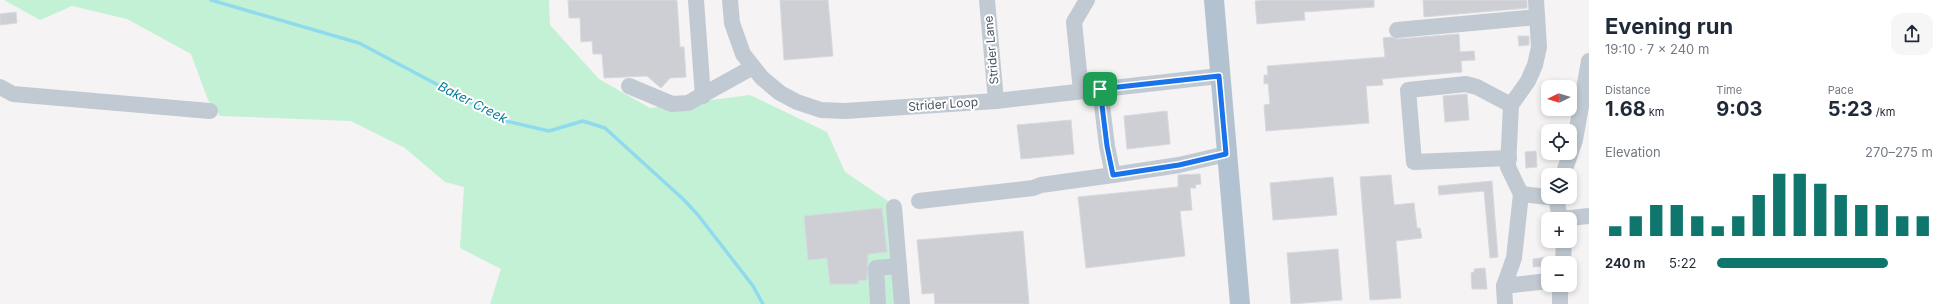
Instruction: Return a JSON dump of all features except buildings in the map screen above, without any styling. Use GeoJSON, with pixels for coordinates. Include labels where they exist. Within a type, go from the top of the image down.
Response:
{"type":"FeatureCollection","features":[{"type":"Feature","properties":{"kind":"main road"},"geometry":{"type":"LineString","coordinates":[[1214,0],[1219,76],[1240,304]]}},
{"type":"Feature","properties":{"kind":"street"},"geometry":{"type":"LineString","coordinates":[[696,0],[703,96]]}},
{"type":"Feature","properties":{"kind":"street","name":"Strider Loop"},"geometry":{"type":"LineString","coordinates":[[730,0],[734,29],[743,54],[762,78],[780,93],[821,110],[845,111],[996,101],[1219,76]]}},
{"type":"Feature","properties":{"kind":"street","name":"Strider Lane"},"geometry":{"type":"LineString","coordinates":[[987,0],[996,101]]}},
{"type":"Feature","properties":{"kind":"street"},"geometry":{"type":"LineString","coordinates":[[1081,91],[1074,22],[1087,0]]}},
{"type":"Feature","properties":{"kind":"street"},"geometry":{"type":"LineString","coordinates":[[1505,304],[1504,286],[1514,258],[1521,194],[1508,166],[1511,105],[1528,81],[1535,65],[1540,47],[1536,0]]}},
{"type":"Feature","properties":{"kind":"street"},"geometry":{"type":"LineString","coordinates":[[1397,30],[1537,17]]}},
{"type":"Feature","properties":{"kind":"street"},"geometry":{"type":"LineString","coordinates":[[1565,168],[1574,140],[1589,61]]}},
{"type":"Feature","properties":{"kind":"street"},"geometry":{"type":"LineString","coordinates":[[629,86],[672,104],[688,103],[753,67]]}},
{"type":"Feature","properties":{"kind":"street"},"geometry":{"type":"LineString","coordinates":[[1508,158],[1414,162],[1408,90],[1466,84],[1482,89],[1511,105]]}},
{"type":"Feature","properties":{"kind":"street"},"geometry":{"type":"LineString","coordinates":[[0,87],[13,94],[210,111]]}},
{"type":"Feature","properties":{"kind":"street"},"geometry":{"type":"LineString","coordinates":[[1100,89],[1107,146],[1113,175]]}},
{"type":"Feature","properties":{"kind":"street"},"geometry":{"type":"LineString","coordinates":[[919,200],[1033,188],[1041,185],[1179,165],[1226,154]]}},
{"type":"Feature","properties":{"kind":"street"},"geometry":{"type":"LineString","coordinates":[[1521,194],[1541,195]]}},
{"type":"Feature","properties":{"kind":"street"},"geometry":{"type":"LineString","coordinates":[[894,207],[902,304]]}},
{"type":"Feature","properties":{"kind":"street"},"geometry":{"type":"LineString","coordinates":[[1577,217],[1589,216]]}},
{"type":"Feature","properties":{"kind":"street"},"geometry":{"type":"LineString","coordinates":[[878,304],[876,268],[899,266]]}},
{"type":"Feature","properties":{"kind":"street"},"geometry":{"type":"LineString","coordinates":[[1504,286],[1541,282]]}},
{"type":"Feature","properties":{"kind":"street"},"geometry":{"type":"LineString","coordinates":[[1560,292],[1560,304]]}},
{"type":"Feature","properties":{"kind":"green space"},"geometry":{"type":"Polygon","coordinates":[[[4,0],[549,0],[550,25],[599,79],[650,108],[750,95],[827,132],[845,172],[891,203],[905,304],[490,304],[501,269],[460,248],[464,187],[445,182],[405,148],[351,121],[220,116],[208,100],[191,54],[127,19],[72,6],[40,20],[4,0]]]}},
{"type":"Feature","properties":{"kind":"waterway","name":"Baker Creek"},"geometry":{"type":"LineString","coordinates":[[211,0],[359,43],[506,121],[549,131],[583,121],[605,128],[683,199],[698,215],[753,286],[763,304]]}},
{"type":"Feature","properties":{"kind":"route"},"geometry":{"type":"LineString","coordinates":[[1219,76],[1226,154],[1179,165],[1113,175],[1107,146],[1100,89],[1219,76]]}}]}
